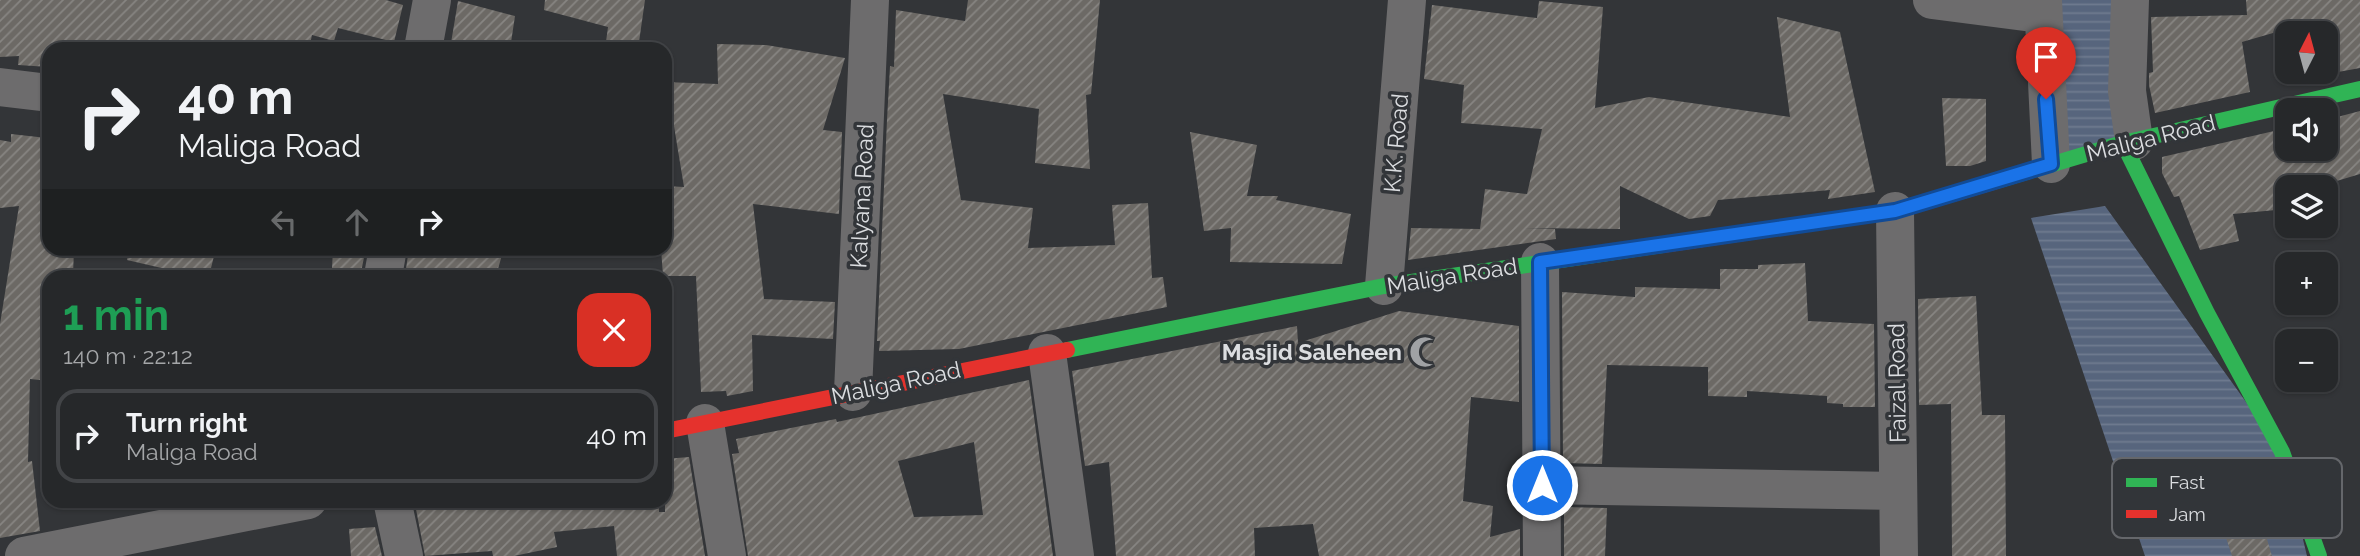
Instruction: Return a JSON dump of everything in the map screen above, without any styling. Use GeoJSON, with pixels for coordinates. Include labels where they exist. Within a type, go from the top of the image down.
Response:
{"type":"FeatureCollection","features":[{"type":"Feature","properties":{"kind":"street"},"geometry":{"type":"LineString","coordinates":[[425,42],[432,0]]}},
{"type":"Feature","properties":{"kind":"street","name":"Kalyana Road"},"geometry":{"type":"LineString","coordinates":[[853,392],[870,0]]}},
{"type":"Feature","properties":{"kind":"street","name":"K.K. Road"},"geometry":{"type":"LineString","coordinates":[[1384,286],[1406,0]]}},
{"type":"Feature","properties":{"kind":"street"},"geometry":{"type":"LineString","coordinates":[[1932,0],[2042,7],[2051,164]]}},
{"type":"Feature","properties":{"kind":"street"},"geometry":{"type":"LineString","coordinates":[[2130,0],[2128,142],[2207,313],[2285,458]]}},
{"type":"Feature","properties":{"kind":"street"},"geometry":{"type":"LineString","coordinates":[[0,88],[42,92]]}},
{"type":"Feature","properties":{"kind":"street","name":"Maliga Road"},"geometry":{"type":"LineString","coordinates":[[672,430],[1384,286],[1895,211],[2128,142],[2360,89]]}},
{"type":"Feature","properties":{"kind":"street","name":"Faizal Road"},"geometry":{"type":"LineString","coordinates":[[1895,211],[1899,556]]}},
{"type":"Feature","properties":{"kind":"street"},"geometry":{"type":"LineString","coordinates":[[1540,262],[1542,556]]}},
{"type":"Feature","properties":{"kind":"street"},"geometry":{"type":"LineString","coordinates":[[1047,353],[1075,556]]}},
{"type":"Feature","properties":{"kind":"street"},"geometry":{"type":"LineString","coordinates":[[705,423],[727,556]]}},
{"type":"Feature","properties":{"kind":"street"},"geometry":{"type":"LineString","coordinates":[[1542,485],[1898,491]]}},
{"type":"Feature","properties":{"kind":"street"},"geometry":{"type":"LineString","coordinates":[[38,555],[269,508]]}},
{"type":"Feature","properties":{"kind":"street"},"geometry":{"type":"LineString","coordinates":[[394,508],[404,556]]}},
{"type":"Feature","properties":{"kind":"street"},"geometry":{"type":"LineString","coordinates":[[2313,538],[2319,556]]}},
{"type":"Feature","properties":{"kind":"water"},"geometry":{"type":"Polygon","coordinates":[[[2043,0],[2126,0],[2128,138],[2051,164],[2043,0]]]}},
{"type":"Feature","properties":{"kind":"water"},"geometry":{"type":"Polygon","coordinates":[[[2105,206],[2282,452],[2283,458],[2112,458],[2031,218],[2105,206]]]}},
{"type":"Feature","properties":{"kind":"water"},"geometry":{"type":"Polygon","coordinates":[[[2139,538],[2303,538],[2307,556],[2145,556],[2139,538]]]}},
{"type":"Feature","properties":{"kind":"building"},"geometry":{"type":"Polygon","coordinates":[[[0,0],[386,0],[403,5],[394,42],[338,28],[334,41],[312,35],[310,42],[42,42],[42,67],[18,65],[19,56],[0,57],[0,0]]]}},
{"type":"Feature","properties":{"kind":"building"},"geometry":{"type":"Polygon","coordinates":[[[545,0],[645,0],[639,42],[606,42],[608,27],[544,10],[545,0]]]}},
{"type":"Feature","properties":{"kind":"building"},"geometry":{"type":"Polygon","coordinates":[[[968,0],[1100,0],[1091,94],[1086,95],[1090,169],[1035,163],[1039,109],[943,94],[961,200],[1033,208],[1028,248],[1115,245],[1112,205],[1148,203],[1152,278],[1163,277],[1167,307],[959,349],[879,351],[880,341],[877,341],[887,120],[890,66],[894,67],[896,10],[965,21],[968,0]]]}},
{"type":"Feature","properties":{"kind":"building"},"geometry":{"type":"Polygon","coordinates":[[[2246,0],[2360,0],[2360,68],[2338,72],[2338,21],[2275,21],[2275,33],[2242,42],[2250,92],[2155,113],[2149,85],[2149,73],[2153,72],[2151,17],[2247,15],[2246,0]]]}},
{"type":"Feature","properties":{"kind":"building"},"geometry":{"type":"Polygon","coordinates":[[[458,1],[515,16],[511,42],[451,42],[458,1]]]}},
{"type":"Feature","properties":{"kind":"building"},"geometry":{"type":"Polygon","coordinates":[[[1539,1],[1603,7],[1595,108],[1649,97],[1790,117],[1777,17],[1840,32],[1875,192],[1828,199],[1830,190],[1718,200],[1710,216],[1689,219],[1620,186],[1620,229],[1522,228],[1555,229],[1556,239],[1408,260],[1411,228],[1480,229],[1485,189],[1527,194],[1542,129],[1461,123],[1464,85],[1424,79],[1432,5],[1537,18],[1539,1]]]}},
{"type":"Feature","properties":{"kind":"building"},"geometry":{"type":"Polygon","coordinates":[[[717,44],[766,45],[845,58],[823,130],[842,132],[839,214],[753,204],[764,299],[835,302],[833,339],[752,335],[753,391],[727,396],[726,391],[701,392],[696,276],[672,276],[672,270],[663,270],[662,256],[672,256],[672,186],[684,187],[672,114],[672,82],[718,84],[717,44]]]}},
{"type":"Feature","properties":{"kind":"building"},"geometry":{"type":"Polygon","coordinates":[[[1942,98],[1986,99],[1986,161],[1970,166],[1946,166],[1942,98]]]}},
{"type":"Feature","properties":{"kind":"building"},"geometry":{"type":"Polygon","coordinates":[[[2360,111],[2360,174],[2338,181],[2338,175],[2275,175],[2275,210],[2233,214],[2239,241],[2200,250],[2179,196],[2174,197],[2162,173],[2162,157],[2275,131],[2275,161],[2338,161],[2338,117],[2360,111]]]}},
{"type":"Feature","properties":{"kind":"building"},"geometry":{"type":"Polygon","coordinates":[[[1190,132],[1257,145],[1247,196],[1278,196],[1276,200],[1351,214],[1342,264],[1230,262],[1231,228],[1204,231],[1190,132]]]}},
{"type":"Feature","properties":{"kind":"building"},"geometry":{"type":"Polygon","coordinates":[[[11,134],[42,137],[42,256],[74,256],[73,270],[42,270],[42,380],[30,379],[28,462],[32,461],[40,531],[0,538],[0,324],[19,206],[0,208],[0,140],[11,142],[11,134]]]}},
{"type":"Feature","properties":{"kind":"building"},"geometry":{"type":"Polygon","coordinates":[[[128,256],[214,256],[210,270],[170,270],[127,260],[128,256]]]}},
{"type":"Feature","properties":{"kind":"building"},"geometry":{"type":"Polygon","coordinates":[[[333,256],[364,256],[361,270],[332,269],[333,256]]]}},
{"type":"Feature","properties":{"kind":"building"},"geometry":{"type":"Polygon","coordinates":[[[408,256],[502,256],[498,270],[406,270],[408,256]]]}},
{"type":"Feature","properties":{"kind":"building"},"geometry":{"type":"Polygon","coordinates":[[[1805,263],[1808,321],[1874,324],[1875,407],[1843,407],[1843,404],[1827,403],[1827,396],[1747,391],[1747,397],[1708,396],[1708,367],[1607,365],[1602,464],[1563,463],[1562,292],[1635,297],[1635,287],[1720,289],[1720,269],[1758,269],[1758,265],[1805,263]]]}},
{"type":"Feature","properties":{"kind":"building"},"geometry":{"type":"Polygon","coordinates":[[[1976,296],[1982,415],[2005,415],[2006,556],[1952,556],[1951,404],[1919,405],[1918,299],[1976,296]]]}},
{"type":"Feature","properties":{"kind":"building"},"geometry":{"type":"Polygon","coordinates":[[[1399,311],[1519,326],[1519,402],[1471,397],[1463,501],[1493,506],[1490,537],[1520,529],[1520,556],[1319,556],[1313,524],[1254,528],[1255,556],[1116,556],[1109,462],[1085,466],[1072,371],[1297,326],[1298,343],[1399,311]]]}},
{"type":"Feature","properties":{"kind":"building"},"geometry":{"type":"Polygon","coordinates":[[[1029,380],[1053,556],[748,556],[732,454],[739,453],[736,439],[836,419],[837,422],[1029,380]],[[974,442],[898,461],[914,517],[983,515],[974,442]]]}},
{"type":"Feature","properties":{"kind":"building"},"geometry":{"type":"Polygon","coordinates":[[[689,457],[705,556],[617,556],[614,526],[554,532],[557,547],[514,556],[493,556],[492,551],[425,556],[416,508],[659,508],[659,512],[665,512],[665,508],[672,508],[672,458],[689,457]]]}},
{"type":"Feature","properties":{"kind":"building"},"geometry":{"type":"Polygon","coordinates":[[[1564,507],[1607,508],[1605,556],[1564,556],[1564,507]]]}},
{"type":"Feature","properties":{"kind":"building"},"geometry":{"type":"Polygon","coordinates":[[[375,527],[382,556],[351,556],[349,529],[375,527]]]}},
{"type":"Feature","properties":{"kind":"building"},"geometry":{"type":"Polygon","coordinates":[[[2226,538],[2267,538],[2272,556],[2232,556],[2226,538]]]}},
{"type":"Feature","properties":{"kind":"traffic: fast"},"geometry":{"type":"LineString","coordinates":[[1996,181],[2123,143],[2360,89]]}},
{"type":"Feature","properties":{"kind":"traffic: fast"},"geometry":{"type":"LineString","coordinates":[[2123,143],[2207,313],[2284,458]]}},
{"type":"Feature","properties":{"kind":"traffic: fast"},"geometry":{"type":"LineString","coordinates":[[1067,350],[1384,286],[1662,245]]}},
{"type":"Feature","properties":{"kind":"traffic: fast"},"geometry":{"type":"LineString","coordinates":[[2313,538],[2319,556]]}},
{"type":"Feature","properties":{"kind":"traffic: jam"},"geometry":{"type":"LineString","coordinates":[[1662,245],[1895,211],[1996,181]]}},
{"type":"Feature","properties":{"kind":"traffic: jam"},"geometry":{"type":"LineString","coordinates":[[672,430],[1067,350]]}},
{"type":"Feature","properties":{"kind":"place","name":"Masjid Saleheen"},"geometry":{"type":"Point","coordinates":[1425,352]}},
{"type":"Feature","properties":{"kind":"route"},"geometry":{"type":"LineString","coordinates":[[1542,485],[1540,262],[1895,211],[2051,164],[2046,99]]}}]}
